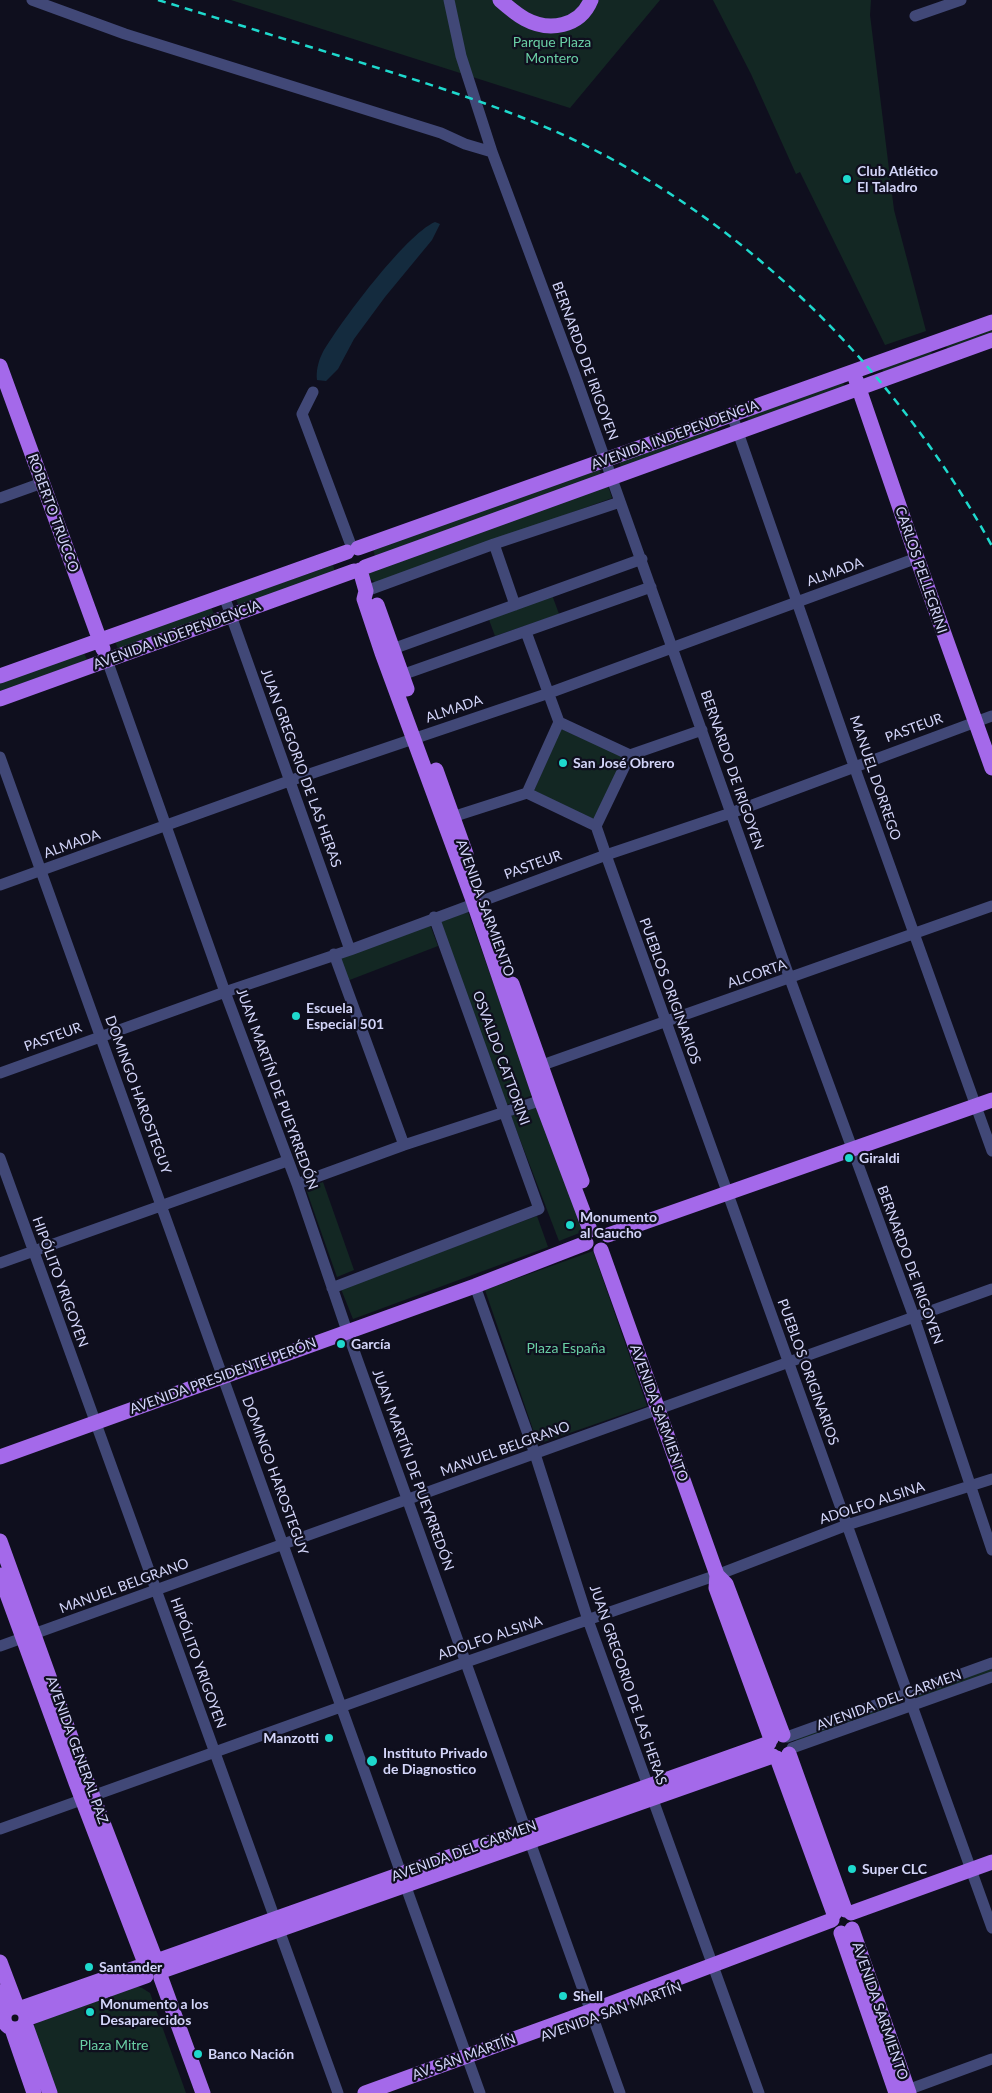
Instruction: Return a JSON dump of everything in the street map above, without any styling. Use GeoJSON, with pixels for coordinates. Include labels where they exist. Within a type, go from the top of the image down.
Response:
{"type":"FeatureCollection","features":[{"type":"Feature","properties":{"kind":"main road"},"geometry":{"type":"LineString","coordinates":[[500,0],[527,20],[552,26],[570,23],[578,19],[584,14],[592,0]]}},
{"type":"Feature","properties":{"kind":"main road","name":"AVENIDA INDEPENDENCIA"},"geometry":{"type":"LineString","coordinates":[[0,676],[992,322]]}},
{"type":"Feature","properties":{"kind":"main road","name":"AVENIDA INDEPENDENCIA"},"geometry":{"type":"LineString","coordinates":[[0,699],[992,340]]}},
{"type":"Feature","properties":{"kind":"main road","name":"ROBERTO TRUCCO"},"geometry":{"type":"LineString","coordinates":[[0,366],[107,660]]}},
{"type":"Feature","properties":{"kind":"main road","name":"CARLOS PELLEGRINI"},"geometry":{"type":"LineString","coordinates":[[853,371],[992,768]]}},
{"type":"Feature","properties":{"kind":"main road","name":"AVENIDA SARMIENTO"},"geometry":{"type":"LineString","coordinates":[[352,549],[366,554],[368,560],[360,569],[366,591],[374,597],[387,651],[596,1234],[594,1250],[601,1250],[717,1575],[726,1584],[780,1746],[903,2092]]}},
{"type":"Feature","properties":{"kind":"main road","name":"AVENIDA PRESIDENTE PERÓN"},"geometry":{"type":"LineString","coordinates":[[0,1457],[475,1286],[596,1234],[728,1193],[851,1148],[992,1100]]}},
{"type":"Feature","properties":{"kind":"main road","name":"AVENIDA GENERAL PAZ"},"geometry":{"type":"LineString","coordinates":[[0,1541],[29,1636],[88,1799],[203,2093]]}},
{"type":"Feature","properties":{"kind":"main road","name":"AVENIDA GENERAL PAZ"},"geometry":{"type":"LineString","coordinates":[[0,1574],[29,1636]]}},
{"type":"Feature","properties":{"kind":"main road","name":"AVENIDA DEL CARMEN"},"geometry":{"type":"LineString","coordinates":[[12,2019],[780,1746]]}},
{"type":"Feature","properties":{"kind":"main road","name":"AVENIDA SAN MARTÍN"},"geometry":{"type":"LineString","coordinates":[[387,2093],[469,2060],[973,1874],[992,1862]]}},
{"type":"Feature","properties":{"kind":"main road","name":"AVENIDA SAN MARTÍN"},"geometry":{"type":"LineString","coordinates":[[973,1874],[992,1873]]}},
{"type":"Feature","properties":{"kind":"main road"},"geometry":{"type":"LineString","coordinates":[[0,1962],[12,2019],[34,2093]]}},
{"type":"Feature","properties":{"kind":"main road","name":"AVENIDA GENERAL PAZ"},"geometry":{"type":"LineString","coordinates":[[153,1969],[156,1985],[195,2093]]}},
{"type":"Feature","properties":{"kind":"main road"},"geometry":{"type":"LineString","coordinates":[[0,1992],[50,2093]]}},
{"type":"Feature","properties":{"kind":"main road","name":"AV. SAN MARTÍN"},"geometry":{"type":"LineString","coordinates":[[365,2093],[469,2060]]}},
{"type":"Feature","properties":{"kind":"street"},"geometry":{"type":"LineString","coordinates":[[32,0],[125,34],[440,133],[465,144],[492,152]]}},
{"type":"Feature","properties":{"kind":"street","name":"BERNARDO DE IRIGOYEN"},"geometry":{"type":"LineString","coordinates":[[449,0],[461,56],[492,152],[642,560],[790,979],[914,1317],[992,1550]]}},
{"type":"Feature","properties":{"kind":"street"},"geometry":{"type":"LineString","coordinates":[[915,16],[961,0]]}},
{"type":"Feature","properties":{"kind":"street"},"geometry":{"type":"LineString","coordinates":[[313,392],[302,414],[352,549]]}},
{"type":"Feature","properties":{"kind":"street","name":"MANUEL DORREGO"},"geometry":{"type":"LineString","coordinates":[[732,414],[854,766],[992,1151]]}},
{"type":"Feature","properties":{"kind":"street"},"geometry":{"type":"LineString","coordinates":[[0,498],[42,483]]}},
{"type":"Feature","properties":{"kind":"street"},"geometry":{"type":"LineString","coordinates":[[366,591],[494,544],[620,502]]}},
{"type":"Feature","properties":{"kind":"street"},"geometry":{"type":"LineString","coordinates":[[494,544],[515,605]]}},
{"type":"Feature","properties":{"kind":"street","name":"ALMADA"},"geometry":{"type":"LineString","coordinates":[[0,885],[419,736],[548,693],[917,558]]}},
{"type":"Feature","properties":{"kind":"street"},"geometry":{"type":"LineString","coordinates":[[387,651],[642,560]]}},
{"type":"Feature","properties":{"kind":"street"},"geometry":{"type":"LineString","coordinates":[[397,677],[651,587]]}},
{"type":"Feature","properties":{"kind":"street","name":"JUAN GREGORIO DE LAS HERAS"},"geometry":{"type":"LineString","coordinates":[[224,596],[350,950]]}},
{"type":"Feature","properties":{"kind":"street"},"geometry":{"type":"LineString","coordinates":[[526,632],[560,722],[630,754],[702,730]]}},
{"type":"Feature","properties":{"kind":"street","name":"JUAN MARTÍN DE PUEYRREDÓN"},"geometry":{"type":"LineString","coordinates":[[107,660],[225,992],[297,1184],[347,1332],[620,2093]]}},
{"type":"Feature","properties":{"kind":"street","name":"PASTEUR"},"geometry":{"type":"LineString","coordinates":[[0,1073],[225,992],[350,950],[478,901],[732,813],[992,716]]}},
{"type":"Feature","properties":{"kind":"street"},"geometry":{"type":"LineString","coordinates":[[527,793],[560,722]]}},
{"type":"Feature","properties":{"kind":"street"},"geometry":{"type":"LineString","coordinates":[[448,819],[527,793],[596,826],[630,754]]}},
{"type":"Feature","properties":{"kind":"street","name":"DOMINGO HAROSTEGUY"},"geometry":{"type":"LineString","coordinates":[[0,757],[480,2093]]}},
{"type":"Feature","properties":{"kind":"street","name":"PUEBLOS ORIGINARIOS"},"geometry":{"type":"LineString","coordinates":[[596,826],[992,1928]]}},
{"type":"Feature","properties":{"kind":"street","name":"ALCORTA"},"geometry":{"type":"LineString","coordinates":[[536,1067],[790,979],[992,906]]}},
{"type":"Feature","properties":{"kind":"street","name":"OSVALDO CATTORINI"},"geometry":{"type":"LineString","coordinates":[[332,1288],[540,1209],[434,917]]}},
{"type":"Feature","properties":{"kind":"street"},"geometry":{"type":"LineString","coordinates":[[334,954],[404,1145]]}},
{"type":"Feature","properties":{"kind":"street"},"geometry":{"type":"LineString","coordinates":[[297,1184],[404,1145],[547,1098]]}},
{"type":"Feature","properties":{"kind":"street","name":"HIPÓLITO YRIGOYEN"},"geometry":{"type":"LineString","coordinates":[[0,1158],[338,2093]]}},
{"type":"Feature","properties":{"kind":"street"},"geometry":{"type":"LineString","coordinates":[[0,1263],[287,1161]]}},
{"type":"Feature","properties":{"kind":"street","name":"JUAN GREGORIO DE LAS HERAS"},"geometry":{"type":"LineString","coordinates":[[475,1286],[535,1454],[588,1620],[759,2093]]}},
{"type":"Feature","properties":{"kind":"street","name":"MANUEL BELGRANO"},"geometry":{"type":"LineString","coordinates":[[0,1646],[992,1289]]}},
{"type":"Feature","properties":{"kind":"street","name":"ADOLFO ALSINA"},"geometry":{"type":"LineString","coordinates":[[0,1829],[466,1662],[717,1575],[847,1525],[992,1479]]}},
{"type":"Feature","properties":{"kind":"street","name":"AVENIDA DEL CARMEN"},"geometry":{"type":"LineString","coordinates":[[780,1746],[908,1693],[992,1664]]}},
{"type":"Feature","properties":{"kind":"street","name":"AVENIDA DEL CARMEN"},"geometry":{"type":"LineString","coordinates":[[780,1746],[912,1706],[992,1677]]}},
{"type":"Feature","properties":{"kind":"street"},"geometry":{"type":"LineString","coordinates":[[903,2092],[992,2059]]}},
{"type":"Feature","properties":{"kind":"green space","name":"Parque Plaza Montero"},"geometry":{"type":"Polygon","coordinates":[[[231,0],[660,0],[570,108],[231,0]]]}},
{"type":"Feature","properties":{"kind":"green space","name":"Club Atlético El Taladro"},"geometry":{"type":"Polygon","coordinates":[[[713,0],[871,0],[870,15],[894,210],[926,331],[885,345],[800,172],[796,174],[751,74],[713,0]]]}},
{"type":"Feature","properties":{"kind":"green space"},"geometry":{"type":"Polygon","coordinates":[[[992,326],[992,335],[948,350],[945,343],[992,326]]]}},
{"type":"Feature","properties":{"kind":"green space"},"geometry":{"type":"Polygon","coordinates":[[[930,349],[933,356],[884,374],[881,366],[930,349]]]}},
{"type":"Feature","properties":{"kind":"green space"},"geometry":{"type":"Polygon","coordinates":[[[843,381],[845,388],[749,422],[746,415],[843,381]]]}},
{"type":"Feature","properties":{"kind":"green space"},"geometry":{"type":"Polygon","coordinates":[[[715,426],[718,433],[621,468],[619,460],[715,426]]]}},
{"type":"Feature","properties":{"kind":"green space"},"geometry":{"type":"Polygon","coordinates":[[[599,468],[601,475],[375,556],[373,549],[599,468]]]}},
{"type":"Feature","properties":{"kind":"green space"},"geometry":{"type":"Polygon","coordinates":[[[607,483],[612,498],[376,583],[369,578],[366,571],[607,483]]]}},
{"type":"Feature","properties":{"kind":"green space"},"geometry":{"type":"Polygon","coordinates":[[[333,565],[335,572],[239,607],[236,599],[333,565]]]}},
{"type":"Feature","properties":{"kind":"green space"},"geometry":{"type":"Polygon","coordinates":[[[552,595],[559,614],[495,636],[488,617],[552,595]]]}},
{"type":"Feature","properties":{"kind":"green space"},"geometry":{"type":"Polygon","coordinates":[[[211,607],[214,614],[118,649],[115,641],[211,607]]]}},
{"type":"Feature","properties":{"kind":"green space"},"geometry":{"type":"Polygon","coordinates":[[[84,653],[87,660],[0,691],[0,683],[84,653]]]}},
{"type":"Feature","properties":{"kind":"green space"},"geometry":{"type":"Polygon","coordinates":[[[561,729],[622,756],[623,759],[595,818],[592,819],[534,791],[561,729]]]}},
{"type":"Feature","properties":{"kind":"green space"},"geometry":{"type":"Polygon","coordinates":[[[468,912],[533,1095],[506,1105],[440,922],[468,912]]]}},
{"type":"Feature","properties":{"kind":"green space"},"geometry":{"type":"Polygon","coordinates":[[[429,922],[438,946],[347,981],[339,957],[429,922]]]}},
{"type":"Feature","properties":{"kind":"green space"},"geometry":{"type":"Polygon","coordinates":[[[539,1105],[587,1230],[559,1241],[511,1116],[539,1105]]]}},
{"type":"Feature","properties":{"kind":"green space"},"geometry":{"type":"Polygon","coordinates":[[[323,1182],[354,1270],[337,1277],[306,1189],[323,1182]]]}},
{"type":"Feature","properties":{"kind":"green space"},"geometry":{"type":"Polygon","coordinates":[[[537,1216],[548,1247],[353,1319],[341,1289],[537,1216]]]}},
{"type":"Feature","properties":{"kind":"green space","name":"Plaza España"},"geometry":{"type":"Polygon","coordinates":[[[593,1251],[647,1406],[538,1444],[485,1290],[593,1251]]]}},
{"type":"Feature","properties":{"kind":"green space"},"geometry":{"type":"Polygon","coordinates":[[[992,1668],[992,1673],[918,1699],[917,1695],[992,1668]]]}},
{"type":"Feature","properties":{"kind":"green space"},"geometry":{"type":"Polygon","coordinates":[[[897,1702],[899,1706],[796,1742],[795,1738],[897,1702]]]}},
{"type":"Feature","properties":{"kind":"green space","name":"Plaza Mitre"},"geometry":{"type":"Polygon","coordinates":[[[135,1986],[150,1993],[186,2093],[56,2093],[34,2033],[34,2025],[42,2020],[135,1986]]]}},
{"type":"Feature","properties":{"kind":"water"},"geometry":{"type":"Polygon","coordinates":[[[435,222],[440,224],[432,240],[385,297],[354,339],[338,369],[326,381],[317,380],[319,360],[342,323],[391,261],[422,230],[435,222]]]}},
{"type":"Feature","properties":{"kind":"railway"},"geometry":{"type":"LineString","coordinates":[[158,0],[410,78],[544,126],[636,173],[699,213],[758,259],[813,309],[864,363],[911,421],[954,482],[992,546]]}},
{"type":"Feature","properties":{"kind":"place","name":"Club Atlético El Taladro"},"geometry":{"type":"Point","coordinates":[847,179]}},
{"type":"Feature","properties":{"kind":"place","name":"San José Obrero"},"geometry":{"type":"Point","coordinates":[563,763]}},
{"type":"Feature","properties":{"kind":"place","name":"Escuela Especial 501"},"geometry":{"type":"Point","coordinates":[296,1016]}},
{"type":"Feature","properties":{"kind":"place","name":"Giraldi"},"geometry":{"type":"Point","coordinates":[849,1158]}},
{"type":"Feature","properties":{"kind":"place","name":"Monumento al Gaucho"},"geometry":{"type":"Point","coordinates":[570,1225]}},
{"type":"Feature","properties":{"kind":"place","name":"García"},"geometry":{"type":"Point","coordinates":[341,1344]}},
{"type":"Feature","properties":{"kind":"place","name":"Manzotti"},"geometry":{"type":"Point","coordinates":[329,1738]}},
{"type":"Feature","properties":{"kind":"place","name":"Instituto Privado de Diagnostico"},"geometry":{"type":"Point","coordinates":[372,1761]}},
{"type":"Feature","properties":{"kind":"place","name":"Super CLC"},"geometry":{"type":"Point","coordinates":[852,1869]}},
{"type":"Feature","properties":{"kind":"place","name":"Santander"},"geometry":{"type":"Point","coordinates":[89,1967]}},
{"type":"Feature","properties":{"kind":"place","name":"Shell"},"geometry":{"type":"Point","coordinates":[563,1996]}},
{"type":"Feature","properties":{"kind":"place","name":"Monumento a los Desaparecidos"},"geometry":{"type":"Point","coordinates":[90,2012]}},
{"type":"Feature","properties":{"kind":"place","name":"Banco Nación"},"geometry":{"type":"Point","coordinates":[198,2054]}}]}
